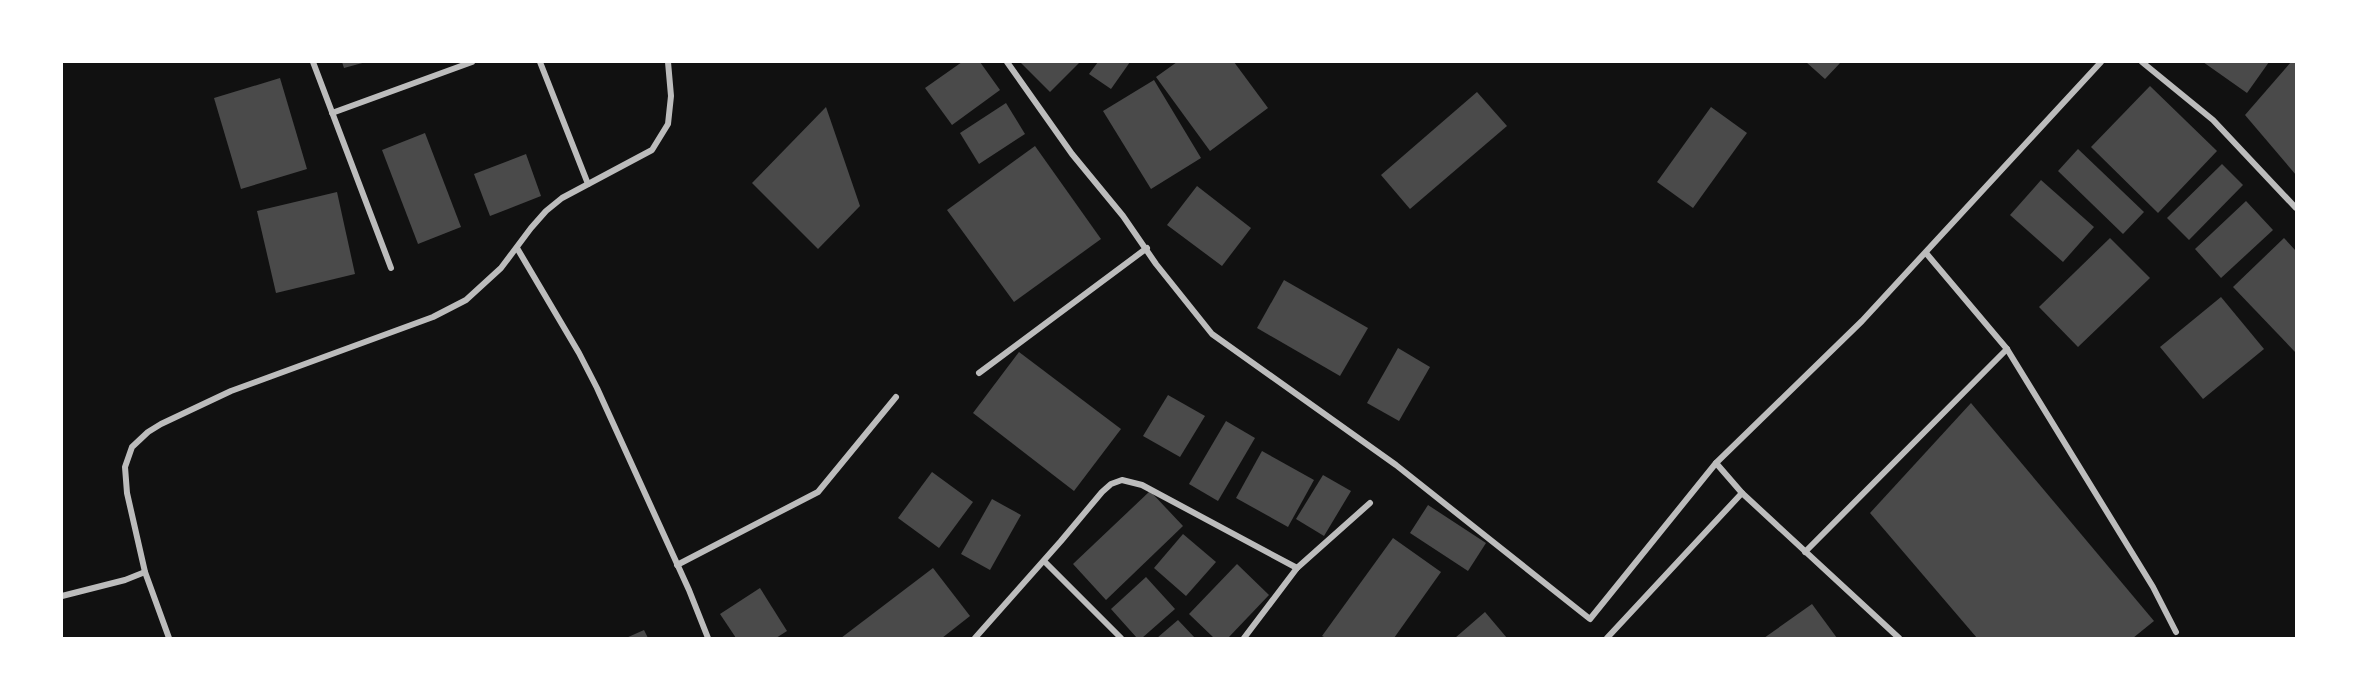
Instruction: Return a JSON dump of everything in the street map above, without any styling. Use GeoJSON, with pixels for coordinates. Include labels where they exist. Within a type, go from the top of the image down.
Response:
{"type":"FeatureCollection","features":[{"type":"Feature","properties":{"kind":"street"},"geometry":{"type":"LineString","coordinates":[[313,62],[391,268]]}},
{"type":"Feature","properties":{"kind":"street"},"geometry":{"type":"LineString","coordinates":[[332,113],[472,62]]}},
{"type":"Feature","properties":{"kind":"street"},"geometry":{"type":"LineString","coordinates":[[540,62],[588,184]]}},
{"type":"Feature","properties":{"kind":"street"},"geometry":{"type":"LineString","coordinates":[[169,639],[145,572],[127,493],[125,467],[132,447],[148,432],[231,391],[433,317],[466,300],[501,268],[546,211],[562,198],[652,150],[668,124],[671,80],[668,62]]}},
{"type":"Feature","properties":{"kind":"street"},"geometry":{"type":"LineString","coordinates":[[1007,62],[1072,154],[1123,216],[1156,264],[1212,334],[1396,465],[1590,619],[1716,463],[1862,321],[2101,62]]}},
{"type":"Feature","properties":{"kind":"street"},"geometry":{"type":"LineString","coordinates":[[2142,62],[2213,120],[2296,208]]}},
{"type":"Feature","properties":{"kind":"street"},"geometry":{"type":"LineString","coordinates":[[517,248],[597,388],[708,639]]}},
{"type":"Feature","properties":{"kind":"street"},"geometry":{"type":"LineString","coordinates":[[979,373],[1147,248]]}},
{"type":"Feature","properties":{"kind":"street"},"geometry":{"type":"LineString","coordinates":[[1926,253],[2007,349],[2153,587],[2176,632]]}},
{"type":"Feature","properties":{"kind":"street"},"geometry":{"type":"LineString","coordinates":[[1805,552],[2007,349]]}},
{"type":"Feature","properties":{"kind":"street"},"geometry":{"type":"LineString","coordinates":[[677,565],[818,492],[896,397]]}},
{"type":"Feature","properties":{"kind":"street"},"geometry":{"type":"LineString","coordinates":[[1716,463],[1742,493],[1899,639]]}},
{"type":"Feature","properties":{"kind":"street"},"geometry":{"type":"LineString","coordinates":[[975,639],[1102,492],[1111,484],[1122,480],[1142,485],[1296,568]]}},
{"type":"Feature","properties":{"kind":"street"},"geometry":{"type":"LineString","coordinates":[[1607,639],[1742,493]]}},
{"type":"Feature","properties":{"kind":"street"},"geometry":{"type":"LineString","coordinates":[[1244,639],[1296,568],[1370,503]]}},
{"type":"Feature","properties":{"kind":"street"},"geometry":{"type":"LineString","coordinates":[[1044,561],[1120,639]]}},
{"type":"Feature","properties":{"kind":"street"},"geometry":{"type":"LineString","coordinates":[[62,596],[125,580],[145,572]]}},
{"type":"Feature","properties":{"kind":"building"},"geometry":{"type":"Polygon","coordinates":[[[342,62],[366,62],[344,68],[342,62]]]}},
{"type":"Feature","properties":{"kind":"building"},"geometry":{"type":"Polygon","coordinates":[[[962,62],[980,62],[1000,90],[952,125],[925,88],[962,62]]]}},
{"type":"Feature","properties":{"kind":"building"},"geometry":{"type":"Polygon","coordinates":[[[1020,62],[1080,62],[1050,92],[1020,62]]]}},
{"type":"Feature","properties":{"kind":"building"},"geometry":{"type":"Polygon","coordinates":[[[1098,62],[1130,62],[1111,89],[1089,74],[1098,62]]]}},
{"type":"Feature","properties":{"kind":"building"},"geometry":{"type":"Polygon","coordinates":[[[1177,62],[1234,62],[1268,108],[1210,151],[1156,77],[1177,62]]]}},
{"type":"Feature","properties":{"kind":"building"},"geometry":{"type":"Polygon","coordinates":[[[1806,62],[1841,62],[1825,79],[1806,62]]]}},
{"type":"Feature","properties":{"kind":"building"},"geometry":{"type":"Polygon","coordinates":[[[2203,62],[2269,62],[2247,93],[2203,62]]]}},
{"type":"Feature","properties":{"kind":"building"},"geometry":{"type":"Polygon","coordinates":[[[2291,62],[2296,62],[2296,175],[2245,115],[2291,62]]]}},
{"type":"Feature","properties":{"kind":"building"},"geometry":{"type":"Polygon","coordinates":[[[280,78],[307,169],[241,189],[214,98],[280,78]]]}},
{"type":"Feature","properties":{"kind":"building"},"geometry":{"type":"Polygon","coordinates":[[[1154,80],[1201,158],[1151,189],[1103,111],[1154,80]]]}},
{"type":"Feature","properties":{"kind":"building"},"geometry":{"type":"Polygon","coordinates":[[[2150,86],[2217,151],[2158,213],[2091,147],[2150,86]]]}},
{"type":"Feature","properties":{"kind":"building"},"geometry":{"type":"Polygon","coordinates":[[[1477,92],[1507,126],[1410,209],[1381,175],[1477,92]]]}},
{"type":"Feature","properties":{"kind":"building"},"geometry":{"type":"Polygon","coordinates":[[[1006,103],[1025,134],[979,164],[960,133],[1006,103]]]}},
{"type":"Feature","properties":{"kind":"building"},"geometry":{"type":"Polygon","coordinates":[[[826,107],[860,206],[818,249],[752,183],[826,107]]]}},
{"type":"Feature","properties":{"kind":"building"},"geometry":{"type":"Polygon","coordinates":[[[1711,107],[1747,133],[1693,208],[1657,182],[1711,107]]]}},
{"type":"Feature","properties":{"kind":"building"},"geometry":{"type":"Polygon","coordinates":[[[425,133],[461,227],[418,244],[382,150],[425,133]]]}},
{"type":"Feature","properties":{"kind":"building"},"geometry":{"type":"Polygon","coordinates":[[[1035,146],[1101,239],[1014,302],[947,210],[1035,146]]]}},
{"type":"Feature","properties":{"kind":"building"},"geometry":{"type":"Polygon","coordinates":[[[2078,149],[2144,212],[2123,234],[2058,171],[2078,149]]]}},
{"type":"Feature","properties":{"kind":"building"},"geometry":{"type":"Polygon","coordinates":[[[526,154],[541,196],[490,216],[474,174],[526,154]]]}},
{"type":"Feature","properties":{"kind":"building"},"geometry":{"type":"Polygon","coordinates":[[[2222,164],[2243,185],[2189,240],[2167,218],[2222,164]]]}},
{"type":"Feature","properties":{"kind":"building"},"geometry":{"type":"Polygon","coordinates":[[[2041,180],[2094,227],[2063,262],[2010,215],[2041,180]]]}},
{"type":"Feature","properties":{"kind":"building"},"geometry":{"type":"Polygon","coordinates":[[[1197,186],[1251,228],[1222,266],[1167,225],[1197,186]]]}},
{"type":"Feature","properties":{"kind":"building"},"geometry":{"type":"Polygon","coordinates":[[[337,192],[355,274],[276,293],[257,211],[337,192]]]}},
{"type":"Feature","properties":{"kind":"building"},"geometry":{"type":"Polygon","coordinates":[[[2246,201],[2273,230],[2221,278],[2195,249],[2246,201]]]}},
{"type":"Feature","properties":{"kind":"building"},"geometry":{"type":"Polygon","coordinates":[[[2110,238],[2150,278],[2078,347],[2039,307],[2110,238]]]}},
{"type":"Feature","properties":{"kind":"building"},"geometry":{"type":"Polygon","coordinates":[[[2284,238],[2296,251],[2296,353],[2233,287],[2284,238]]]}},
{"type":"Feature","properties":{"kind":"building"},"geometry":{"type":"Polygon","coordinates":[[[1284,280],[1368,328],[1340,376],[1257,328],[1284,280]]]}},
{"type":"Feature","properties":{"kind":"building"},"geometry":{"type":"Polygon","coordinates":[[[2221,297],[2264,349],[2203,399],[2160,347],[2221,297]]]}},
{"type":"Feature","properties":{"kind":"building"},"geometry":{"type":"Polygon","coordinates":[[[1398,348],[1430,367],[1399,421],[1367,403],[1398,348]]]}},
{"type":"Feature","properties":{"kind":"building"},"geometry":{"type":"Polygon","coordinates":[[[1019,352],[1121,429],[1074,491],[973,413],[1019,352]]]}},
{"type":"Feature","properties":{"kind":"building"},"geometry":{"type":"Polygon","coordinates":[[[1168,395],[1205,416],[1180,457],[1143,436],[1168,395]]]}},
{"type":"Feature","properties":{"kind":"building"},"geometry":{"type":"Polygon","coordinates":[[[1971,403],[2154,621],[2133,638],[1977,638],[1870,513],[1971,403]]]}},
{"type":"Feature","properties":{"kind":"building"},"geometry":{"type":"Polygon","coordinates":[[[1226,421],[1255,438],[1218,501],[1189,484],[1226,421]]]}},
{"type":"Feature","properties":{"kind":"building"},"geometry":{"type":"Polygon","coordinates":[[[1262,451],[1314,480],[1288,527],[1236,498],[1262,451]]]}},
{"type":"Feature","properties":{"kind":"building"},"geometry":{"type":"Polygon","coordinates":[[[932,472],[973,502],[939,548],[898,518],[932,472]]]}},
{"type":"Feature","properties":{"kind":"building"},"geometry":{"type":"Polygon","coordinates":[[[1323,475],[1351,491],[1324,536],[1296,519],[1323,475]]]}},
{"type":"Feature","properties":{"kind":"building"},"geometry":{"type":"Polygon","coordinates":[[[1150,491],[1183,526],[1106,600],[1073,564],[1150,491]]]}},
{"type":"Feature","properties":{"kind":"building"},"geometry":{"type":"Polygon","coordinates":[[[992,499],[1021,515],[990,570],[961,554],[992,499]]]}},
{"type":"Feature","properties":{"kind":"building"},"geometry":{"type":"Polygon","coordinates":[[[1428,505],[1486,543],[1468,571],[1410,533],[1428,505]]]}},
{"type":"Feature","properties":{"kind":"building"},"geometry":{"type":"Polygon","coordinates":[[[1183,534],[1216,562],[1186,596],[1154,568],[1183,534]]]}},
{"type":"Feature","properties":{"kind":"building"},"geometry":{"type":"Polygon","coordinates":[[[1393,538],[1441,572],[1394,638],[1326,638],[1322,636],[1393,538]]]}},
{"type":"Feature","properties":{"kind":"building"},"geometry":{"type":"Polygon","coordinates":[[[1237,564],[1269,595],[1228,638],[1214,638],[1189,614],[1237,564]]]}},
{"type":"Feature","properties":{"kind":"building"},"geometry":{"type":"Polygon","coordinates":[[[933,568],[970,616],[942,638],[841,638],[933,568]]]}},
{"type":"Feature","properties":{"kind":"building"},"geometry":{"type":"Polygon","coordinates":[[[1146,577],[1175,609],[1142,638],[1137,638],[1111,609],[1146,577]]]}},
{"type":"Feature","properties":{"kind":"building"},"geometry":{"type":"Polygon","coordinates":[[[760,588],[787,631],[776,638],[736,638],[720,614],[760,588]]]}},
{"type":"Feature","properties":{"kind":"building"},"geometry":{"type":"Polygon","coordinates":[[[1812,604],[1837,638],[1764,638],[1812,604]]]}},
{"type":"Feature","properties":{"kind":"building"},"geometry":{"type":"Polygon","coordinates":[[[1485,612],[1507,638],[1455,638],[1485,612]]]}},
{"type":"Feature","properties":{"kind":"building"},"geometry":{"type":"Polygon","coordinates":[[[1178,620],[1195,638],[1157,638],[1178,620]]]}},
{"type":"Feature","properties":{"kind":"building"},"geometry":{"type":"Polygon","coordinates":[[[644,630],[648,638],[626,638],[644,630]]]}}]}
